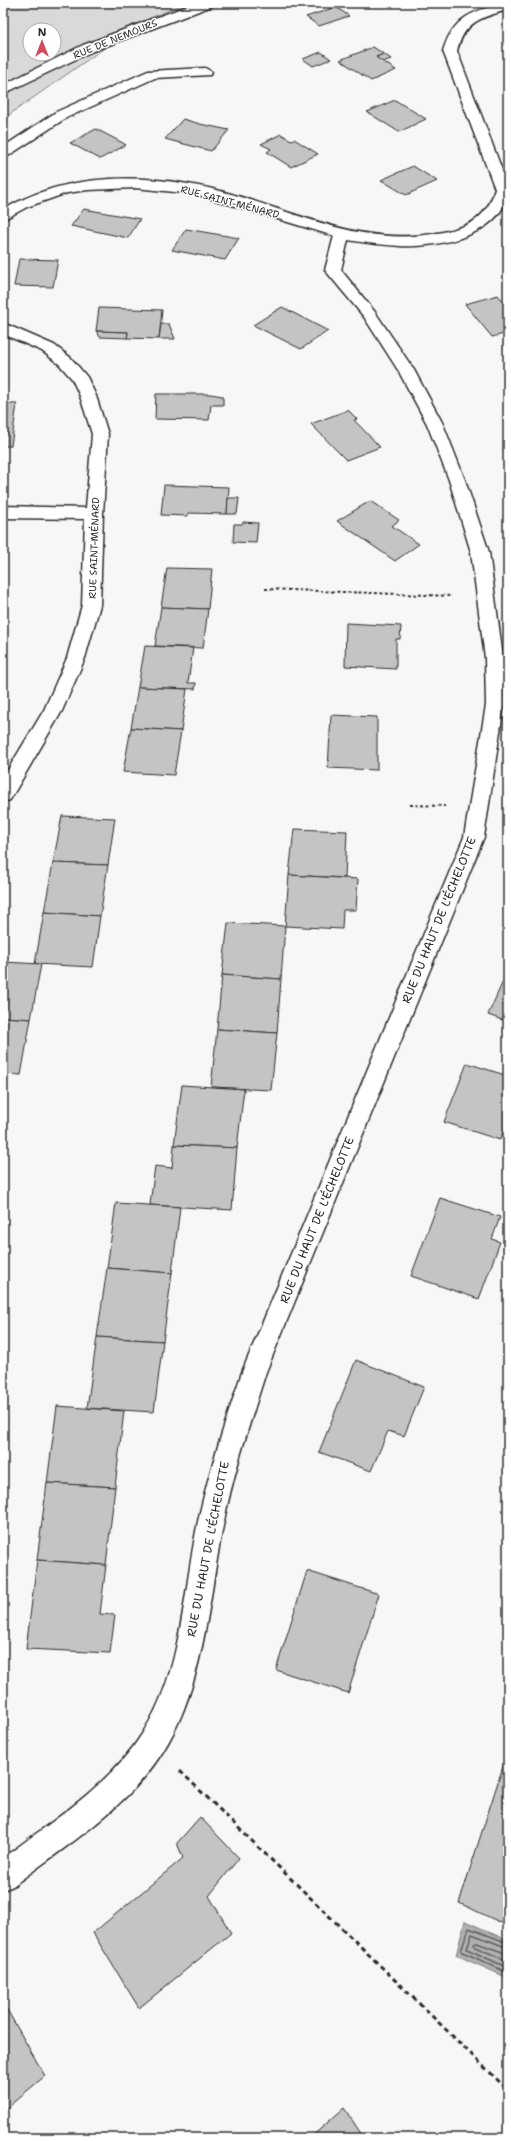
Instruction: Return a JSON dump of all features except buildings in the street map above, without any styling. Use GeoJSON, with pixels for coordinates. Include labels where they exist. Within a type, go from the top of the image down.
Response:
{"type":"FeatureCollection","features":[{"type":"Feature","properties":{"kind":"street","name":"RUE DE NEMOURS"},"geometry":{"type":"LineString","coordinates":[[3,90],[88,48],[207,3]]}},
{"type":"Feature","properties":{"kind":"street"},"geometry":{"type":"LineString","coordinates":[[342,234],[383,241],[407,242],[436,239],[476,227],[497,208],[502,189],[450,51],[452,38],[469,19],[486,11],[508,6]]}},
{"type":"Feature","properties":{"kind":"street"},"geometry":{"type":"LineString","coordinates":[[3,153],[61,115],[153,74],[205,72]]}},
{"type":"Feature","properties":{"kind":"street","name":"RUE SAINT-MÉNARD"},"geometry":{"type":"LineString","coordinates":[[3,216],[15,207],[67,189],[122,184],[156,185],[182,187],[213,194],[342,234]]}},
{"type":"Feature","properties":{"kind":"street","name":"RUE DU HAUT DE L'ÉCHELOTTE"},"geometry":{"type":"LineString","coordinates":[[3,1876],[89,1810],[124,1779],[152,1744],[162,1727],[176,1692],[194,1630],[210,1527],[226,1455],[254,1372],[474,838],[495,705],[494,658],[480,552],[457,480],[435,424],[406,370],[370,315],[333,270],[342,234]]}},
{"type":"Feature","properties":{"kind":"street","name":"RUE SAINT-MÉNARD"},"geometry":{"type":"LineString","coordinates":[[3,328],[48,348],[65,361],[79,377],[88,396],[100,434],[94,514],[91,605],[76,658],[53,711],[6,787]]}},
{"type":"Feature","properties":{"kind":"street"},"geometry":{"type":"LineString","coordinates":[[3,512],[94,514]]}},
{"type":"Feature","properties":{"kind":"path"},"geometry":{"type":"LineString","coordinates":[[265,589],[432,595]]}},
{"type":"Feature","properties":{"kind":"path"},"geometry":{"type":"LineString","coordinates":[[152,1744],[508,2090]]}},
{"type":"Feature","properties":{"kind":"shaded area"},"geometry":{"type":"Polygon","coordinates":[[[3,3],[186,3],[143,21],[3,119],[3,3]]]}},
{"type":"Feature","properties":{"kind":"water"},"geometry":{"type":"Polygon","coordinates":[[[465,1921],[508,1940],[508,1978],[456,1955],[465,1921]]]}}]}
